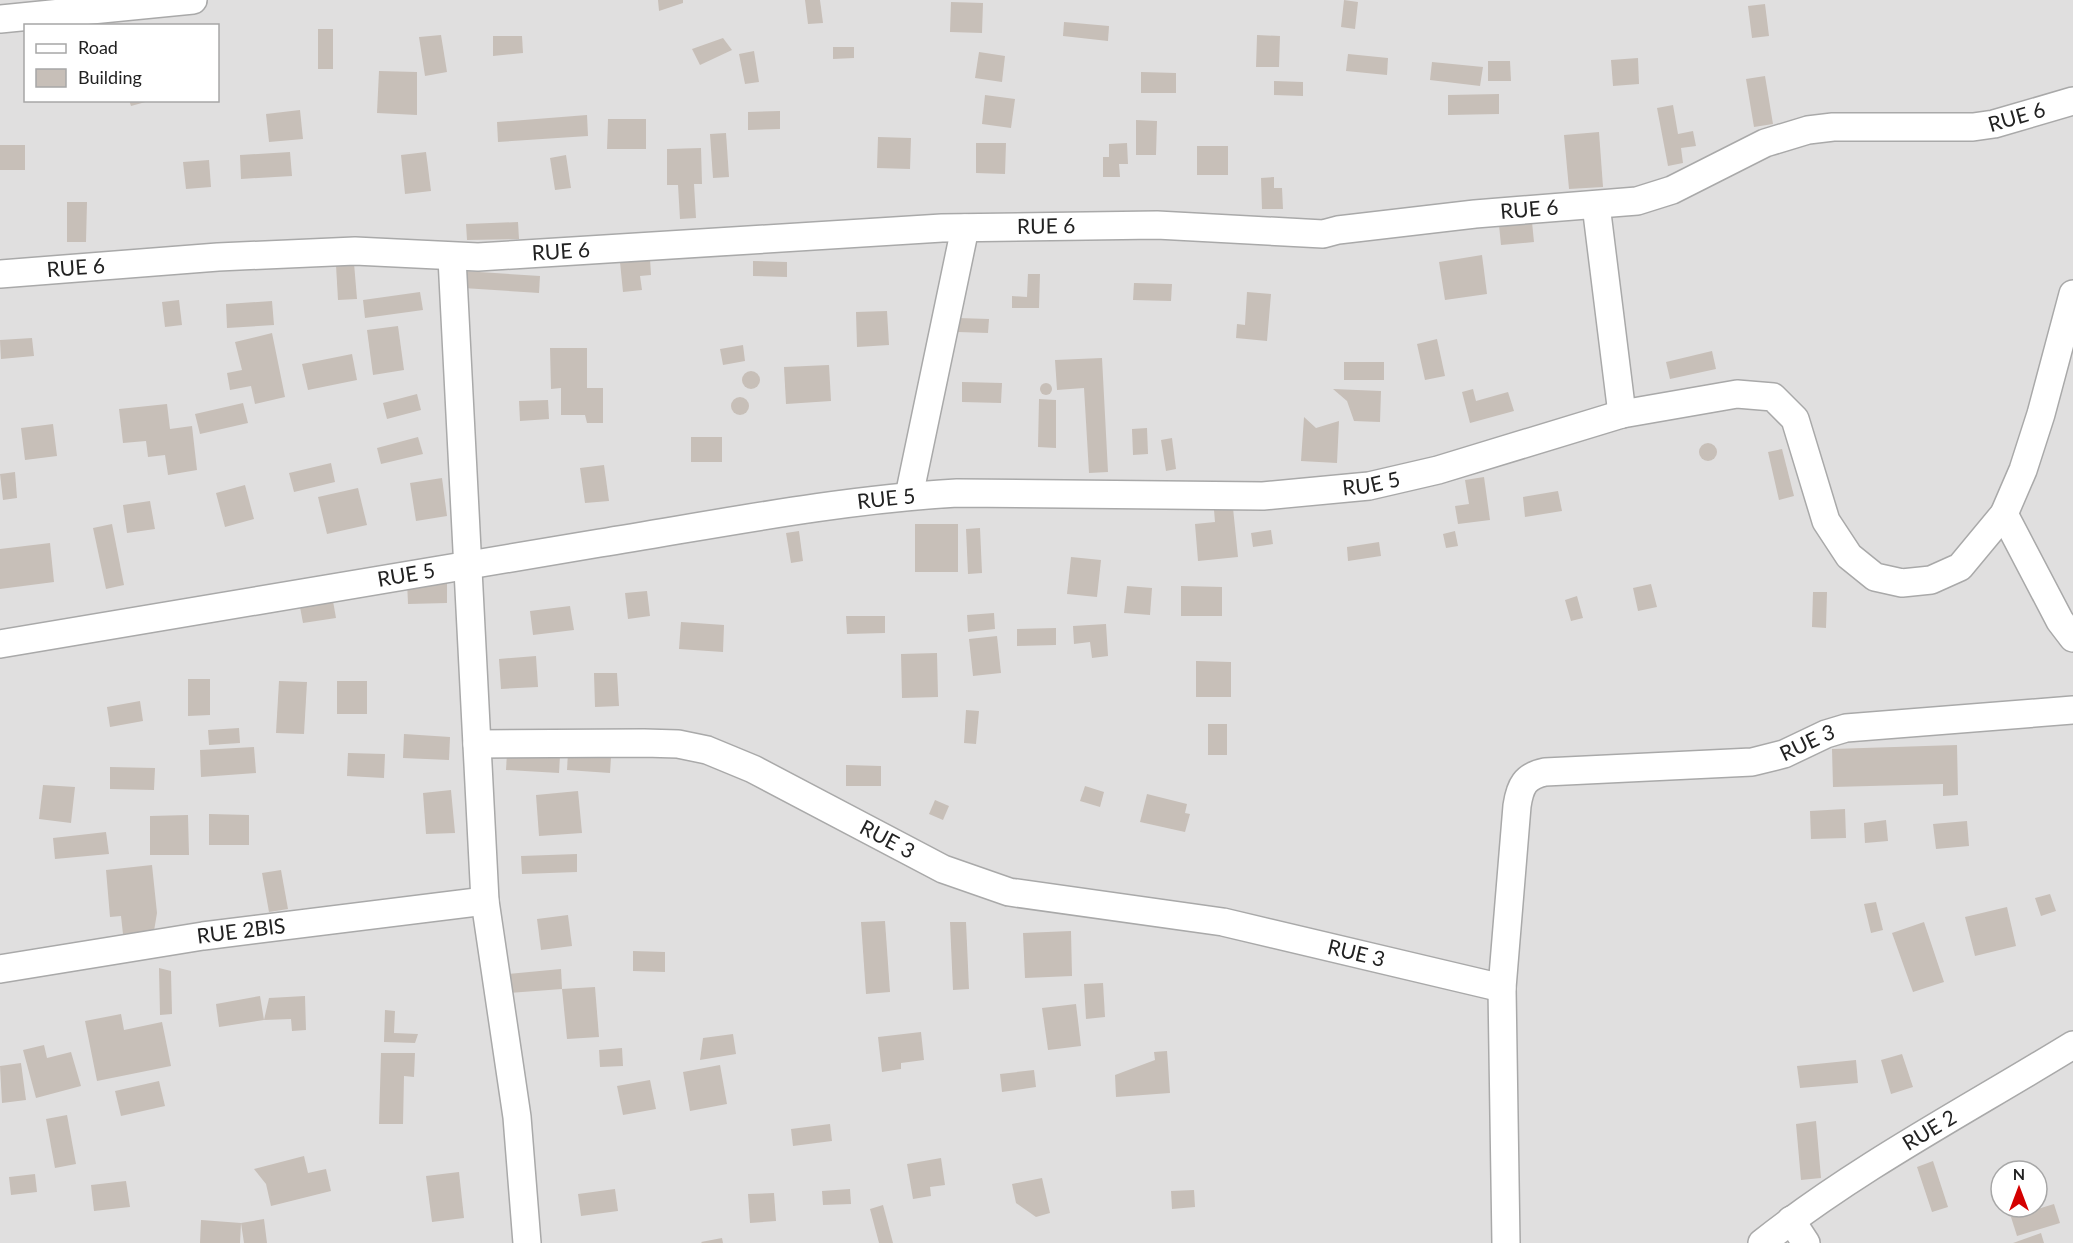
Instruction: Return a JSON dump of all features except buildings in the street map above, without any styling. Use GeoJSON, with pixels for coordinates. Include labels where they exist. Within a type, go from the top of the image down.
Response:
{"type":"FeatureCollection","features":[{"type":"Feature","properties":{"kind":"street"},"geometry":{"type":"LineString","coordinates":[[0,19],[193,0]]}},
{"type":"Feature","properties":{"kind":"street","name":"RUE 6"},"geometry":{"type":"LineString","coordinates":[[0,274],[250,255],[383,251],[452,258],[964,228],[1157,225],[1323,234],[1338,230],[1475,214],[1637,201],[1672,190],[1785,135],[1833,127],[1973,127],[1994,124],[2073,101]]}},
{"type":"Feature","properties":{"kind":"street"},"geometry":{"type":"LineString","coordinates":[[1596,205],[1622,414]]}},
{"type":"Feature","properties":{"kind":"street"},"geometry":{"type":"LineString","coordinates":[[909,496],[964,228]]}},
{"type":"Feature","properties":{"kind":"street"},"geometry":{"type":"LineString","coordinates":[[452,258],[485,901],[518,1117],[527,1243]]}},
{"type":"Feature","properties":{"kind":"street"},"geometry":{"type":"LineString","coordinates":[[2073,294],[2041,414],[2023,470],[2004,514],[2060,621],[2073,638]]}},
{"type":"Feature","properties":{"kind":"street","name":"RUE 5"},"geometry":{"type":"LineString","coordinates":[[0,644],[468,564],[825,507],[909,496],[957,493],[1263,496],[1369,486],[1438,470],[1622,414],[1737,394],[1773,397],[1795,419],[1826,521],[1849,556],[1875,577],[1902,584],[1931,580],[1960,567],[2004,514]]}},
{"type":"Feature","properties":{"kind":"street","name":"RUE 3"},"geometry":{"type":"LineString","coordinates":[[477,744],[644,743],[678,744],[707,750],[753,769],[943,869],[1009,892],[1223,922],[1502,988],[1518,795],[1526,779],[1535,774],[1752,762],[1784,754],[1826,734],[1846,729],[2073,710]]}},
{"type":"Feature","properties":{"kind":"street","name":"RUE 2BIS"},"geometry":{"type":"LineString","coordinates":[[0,969],[203,936],[485,901]]}},
{"type":"Feature","properties":{"kind":"street"},"geometry":{"type":"LineString","coordinates":[[1502,988],[1506,1243]]}},
{"type":"Feature","properties":{"kind":"street","name":"RUE 2"},"geometry":{"type":"LineString","coordinates":[[1762,1243],[1791,1220],[1863,1172],[2073,1045]]}},
{"type":"Feature","properties":{"kind":"street"},"geometry":{"type":"LineString","coordinates":[[1791,1220],[1806,1243]]}},
{"type":"Feature","properties":{"kind":"shaded area"},"geometry":{"type":"Polygon","coordinates":[[[0,0],[2073,0],[2073,1243],[0,1243],[0,0]]]}}]}
